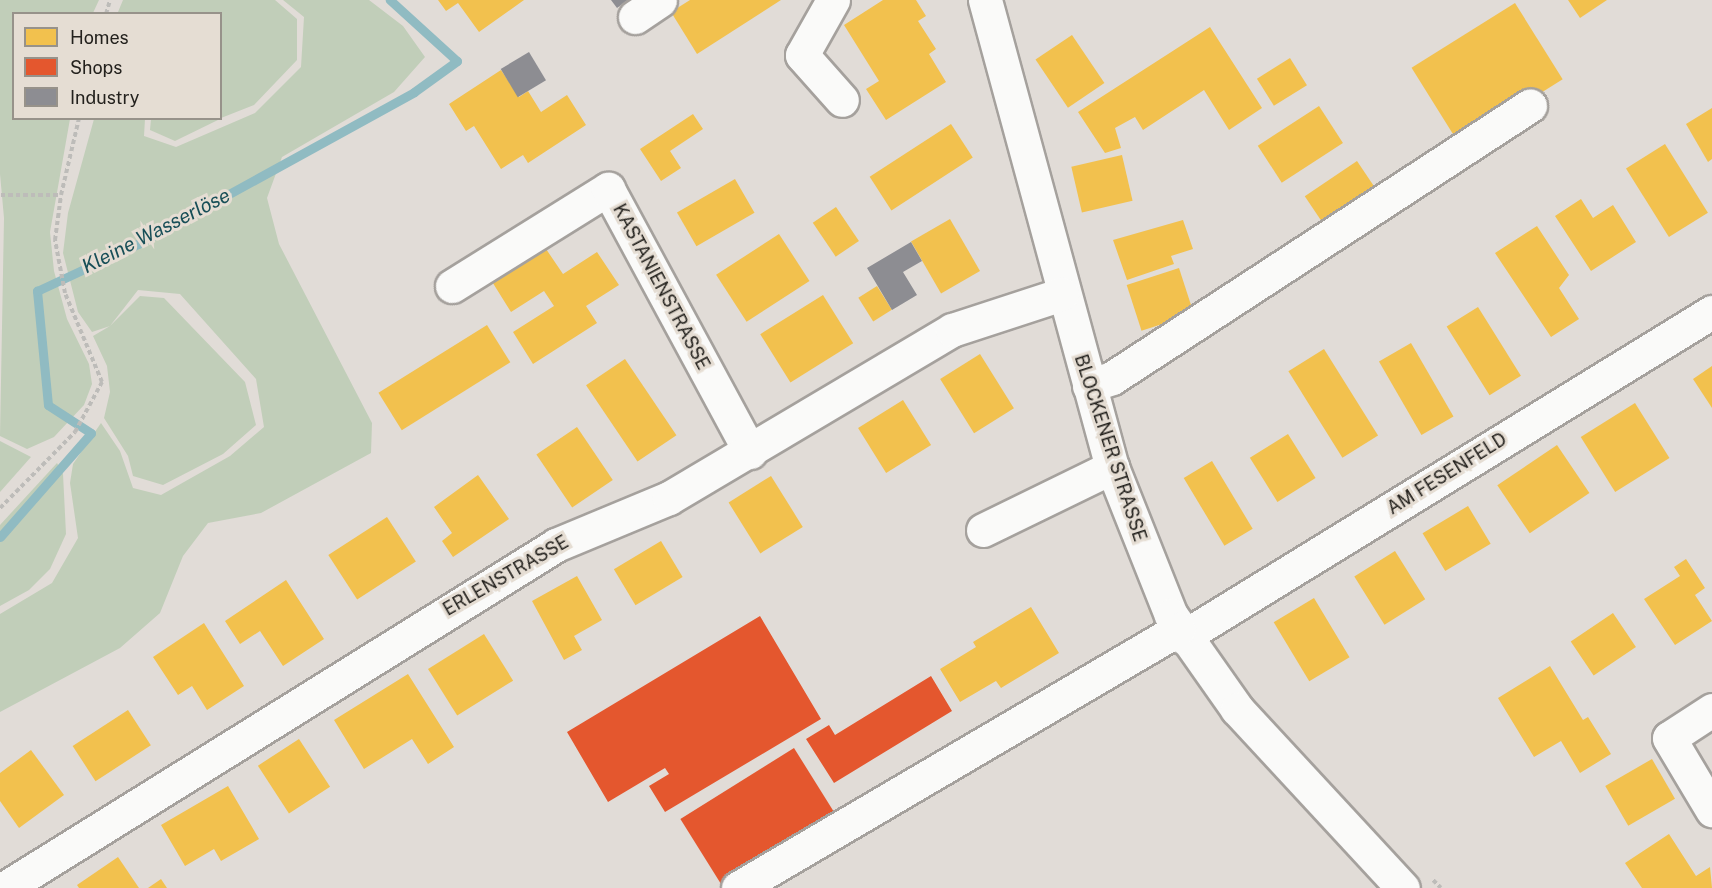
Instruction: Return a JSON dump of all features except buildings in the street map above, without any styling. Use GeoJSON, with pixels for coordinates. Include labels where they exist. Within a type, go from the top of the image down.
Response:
{"type":"FeatureCollection","features":[{"type":"Feature","properties":{"kind":"street"},"geometry":{"type":"LineString","coordinates":[[833,0],[802,56],[842,100]]}},
{"type":"Feature","properties":{"kind":"street","name":"BLOCKENER STRASSE"},"geometry":{"type":"LineString","coordinates":[[985,0],[1062,294],[1112,467],[1150,571],[1181,633],[1237,709],[1403,888]]}},
{"type":"Feature","properties":{"kind":"street"},"geometry":{"type":"LineString","coordinates":[[1089,386],[1112,378],[1530,106]]}},
{"type":"Feature","properties":{"kind":"street","name":"KASTANIENSTRASSE"},"geometry":{"type":"LineString","coordinates":[[452,286],[608,189],[750,452]]}},
{"type":"Feature","properties":{"kind":"street","name":"ERLENSTRASSE"},"geometry":{"type":"LineString","coordinates":[[4,888],[556,545],[669,498],[952,330],[1062,294]]}},
{"type":"Feature","properties":{"kind":"street","name":"AM FESENFELD"},"geometry":{"type":"LineString","coordinates":[[738,888],[1181,633],[1712,312]]}},
{"type":"Feature","properties":{"kind":"street"},"geometry":{"type":"LineString","coordinates":[[983,530],[1112,467]]}},
{"type":"Feature","properties":{"kind":"street"},"geometry":{"type":"LineString","coordinates":[[1712,710],[1670,738],[1712,810]]}},
{"type":"Feature","properties":{"kind":"path"},"geometry":{"type":"LineString","coordinates":[[0,508],[75,432],[102,382],[63,285],[55,240],[61,195],[79,120]]}},
{"type":"Feature","properties":{"kind":"path"},"geometry":{"type":"LineString","coordinates":[[1,195],[61,195]]}},
{"type":"Feature","properties":{"kind":"green space"},"geometry":{"type":"Polygon","coordinates":[[[0,0],[99,0],[93,12],[12,12],[12,120],[70,120],[50,232],[54,271],[67,319],[89,364],[92,384],[84,405],[54,437],[27,449],[0,436],[4,218],[0,174],[0,0]]]}},
{"type":"Feature","properties":{"kind":"green space"},"geometry":{"type":"Polygon","coordinates":[[[123,0],[275,0],[297,19],[297,60],[254,105],[222,118],[222,12],[118,12],[123,0]]]}},
{"type":"Feature","properties":{"kind":"green space"},"geometry":{"type":"Polygon","coordinates":[[[283,0],[369,0],[403,26],[425,57],[394,92],[282,157],[267,198],[279,244],[372,423],[371,453],[261,513],[208,523],[183,556],[160,613],[120,648],[0,712],[0,614],[52,583],[78,538],[70,483],[73,464],[101,423],[120,451],[133,488],[161,495],[230,456],[264,427],[256,379],[180,294],[138,290],[110,326],[92,332],[78,312],[63,253],[68,213],[94,120],[145,120],[144,136],[176,147],[255,113],[301,67],[304,17],[283,0]]]}},
{"type":"Feature","properties":{"kind":"green space"},"geometry":{"type":"Polygon","coordinates":[[[151,120],[218,120],[175,141],[150,130],[151,120]]]}},
{"type":"Feature","properties":{"kind":"green space"},"geometry":{"type":"Polygon","coordinates":[[[140,296],[164,298],[245,382],[256,425],[223,454],[163,485],[133,476],[128,456],[104,418],[110,392],[107,366],[93,336],[110,326],[140,296]]]}},
{"type":"Feature","properties":{"kind":"green space"},"geometry":{"type":"Polygon","coordinates":[[[0,441],[31,457],[0,492],[0,441]]]}},
{"type":"Feature","properties":{"kind":"green space"},"geometry":{"type":"Polygon","coordinates":[[[57,463],[63,474],[66,534],[50,569],[29,590],[0,606],[0,525],[57,463]]]}},
{"type":"Feature","properties":{"kind":"waterway","name":"Kleine Wasserlöse"},"geometry":{"type":"LineString","coordinates":[[0,537],[91,433],[48,405],[37,291],[138,244],[414,92],[457,61],[390,0]]}}]}
